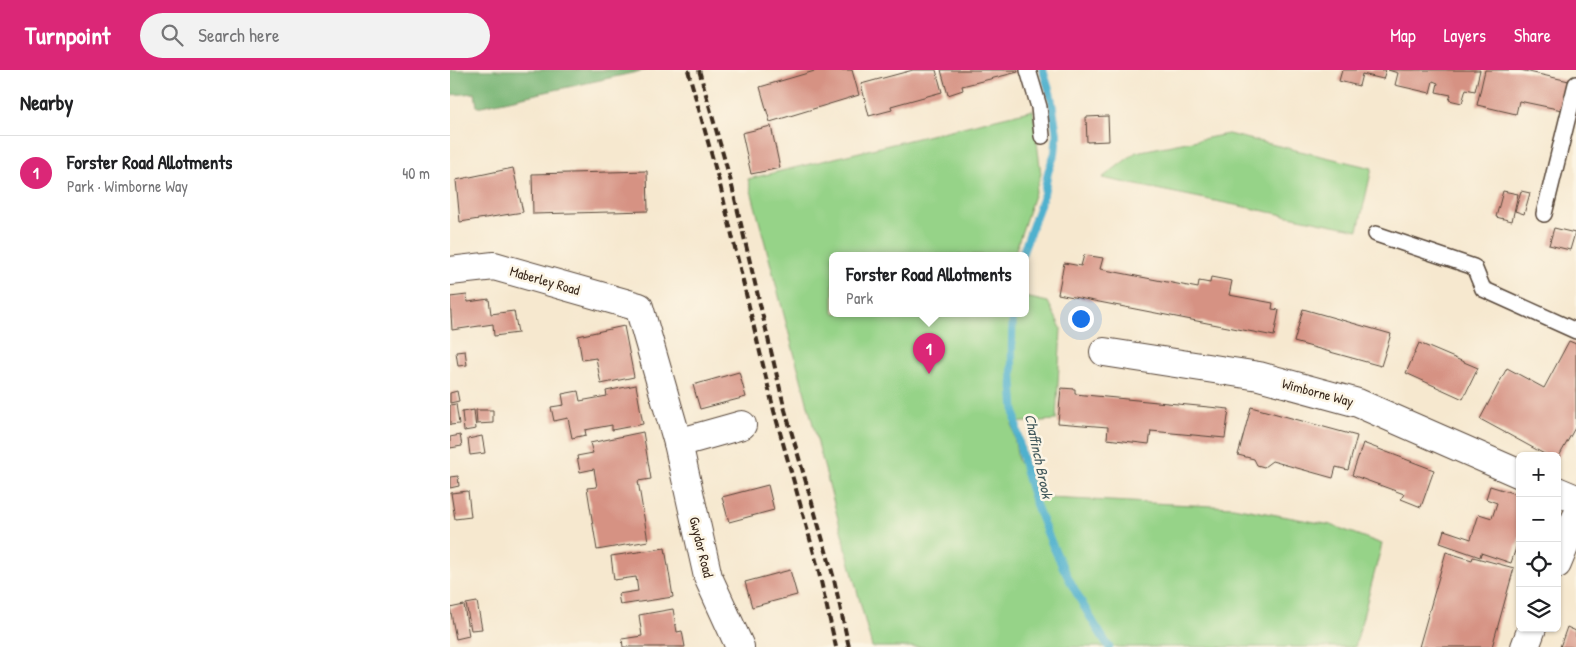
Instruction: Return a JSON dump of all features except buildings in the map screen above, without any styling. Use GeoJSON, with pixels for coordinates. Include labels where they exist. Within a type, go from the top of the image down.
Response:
{"type":"FeatureCollection","features":[{"type":"Feature","properties":{"kind":"street","name":"Maberley Road"},"geometry":{"type":"LineString","coordinates":[[450,271],[494,266],[639,307]]}},
{"type":"Feature","properties":{"kind":"street","name":"Gwydor Road"},"geometry":{"type":"LineString","coordinates":[[639,307],[678,443],[708,577],[740,647]]}},
{"type":"Feature","properties":{"kind":"street","name":"Wimborne Way"},"geometry":{"type":"LineString","coordinates":[[1104,352],[1260,376],[1358,403],[1516,472]]}},
{"type":"Feature","properties":{"kind":"street"},"geometry":{"type":"LineString","coordinates":[[678,443],[742,425]]}},
{"type":"Feature","properties":{"kind":"street"},"geometry":{"type":"LineString","coordinates":[[1561,493],[1576,499]]}},
{"type":"Feature","properties":{"kind":"street"},"geometry":{"type":"LineString","coordinates":[[1561,554],[1576,518]]}},
{"type":"Feature","properties":{"kind":"street"},"geometry":{"type":"LineString","coordinates":[[1525,647],[1531,632]]}},
{"type":"Feature","properties":{"kind":"lane"},"geometry":{"type":"LineString","coordinates":[[1028,70],[1039,107],[1042,136]]}},
{"type":"Feature","properties":{"kind":"lane"},"geometry":{"type":"LineString","coordinates":[[1544,214],[1576,84]]}},
{"type":"Feature","properties":{"kind":"lane"},"geometry":{"type":"LineString","coordinates":[[1376,234],[1474,267],[1483,289],[1576,332]]}},
{"type":"Feature","properties":{"kind":"green space"},"geometry":{"type":"Polygon","coordinates":[[[450,70],[646,70],[477,107],[475,93],[450,95],[450,70]]]}},
{"type":"Feature","properties":{"kind":"green space"},"geometry":{"type":"Polygon","coordinates":[[[1033,110],[1041,174],[1015,252],[829,252],[829,317],[1029,317],[1029,298],[1048,302],[1061,328],[1056,420],[1012,423],[1018,461],[1048,498],[1233,507],[1331,525],[1382,544],[1355,647],[872,647],[748,179],[1033,110]]]}},
{"type":"Feature","properties":{"kind":"green space"},"geometry":{"type":"Polygon","coordinates":[[[1228,134],[1372,168],[1358,230],[1102,178],[1136,152],[1228,134]]]}},
{"type":"Feature","properties":{"kind":"waterway","name":"Chaffinch Brook"},"geometry":{"type":"LineString","coordinates":[[1023,252],[1044,194],[1048,172],[1055,153],[1057,134],[1051,96],[1043,70]]}},
{"type":"Feature","properties":{"kind":"waterway","name":"Chaffinch Brook"},"geometry":{"type":"LineString","coordinates":[[1013,317],[1013,395],[1018,436],[1027,476],[1051,542],[1073,586],[1109,647]]}},
{"type":"Feature","properties":{"kind":"railway"},"geometry":{"type":"LineString","coordinates":[[688,70],[720,185],[774,411],[817,564],[836,647]]}},
{"type":"Feature","properties":{"kind":"railway"},"geometry":{"type":"LineString","coordinates":[[699,70],[731,182],[785,410],[833,575],[849,647]]}},
{"type":"Feature","properties":{"kind":"place","name":"Forster Road Allotments"},"geometry":{"type":"Point","coordinates":[929,374]}}]}
